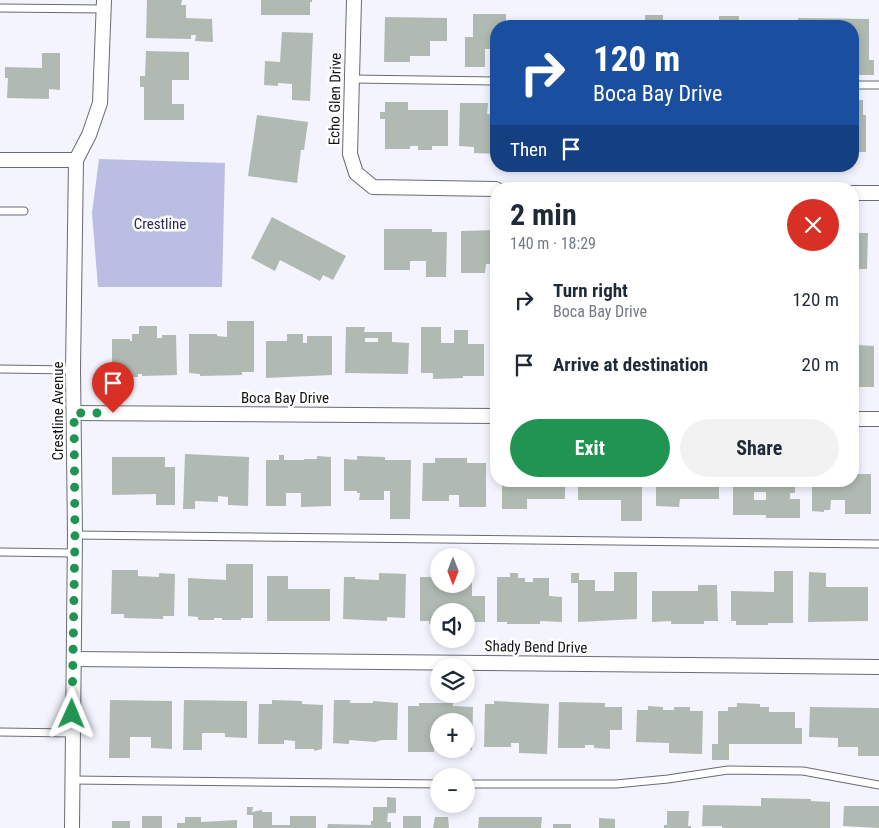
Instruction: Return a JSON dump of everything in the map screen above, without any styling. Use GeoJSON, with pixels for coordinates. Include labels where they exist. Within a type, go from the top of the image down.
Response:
{"type":"FeatureCollection","features":[{"type":"Feature","properties":{"kind":"street","name":"Echo Glen Drive"},"geometry":{"type":"LineString","coordinates":[[354,0],[350,154],[356,173],[374,187],[490,189]]}},
{"type":"Feature","properties":{"kind":"street","name":"Crestline Avenue"},"geometry":{"type":"LineString","coordinates":[[72,828],[75,535],[73,370],[76,160],[89,135],[100,104],[104,4]]}},
{"type":"Feature","properties":{"kind":"street"},"geometry":{"type":"LineString","coordinates":[[0,160],[76,160]]}},
{"type":"Feature","properties":{"kind":"street"},"geometry":{"type":"LineString","coordinates":[[859,193],[879,194]]}},
{"type":"Feature","properties":{"kind":"street","name":"Boca Bay Drive"},"geometry":{"type":"LineString","coordinates":[[74,413],[490,416]]}},
{"type":"Feature","properties":{"kind":"street"},"geometry":{"type":"LineString","coordinates":[[859,419],[879,419]]}},
{"type":"Feature","properties":{"kind":"street","name":"Shady Bend Drive"},"geometry":{"type":"LineString","coordinates":[[74,658],[879,667]]}},
{"type":"Feature","properties":{"kind":"lane"},"geometry":{"type":"LineString","coordinates":[[0,8],[104,4]]}},
{"type":"Feature","properties":{"kind":"lane"},"geometry":{"type":"LineString","coordinates":[[352,79],[490,81]]}},
{"type":"Feature","properties":{"kind":"lane"},"geometry":{"type":"LineString","coordinates":[[859,85],[879,85]]}},
{"type":"Feature","properties":{"kind":"lane"},"geometry":{"type":"LineString","coordinates":[[0,211],[24,211]]}},
{"type":"Feature","properties":{"kind":"lane"},"geometry":{"type":"LineString","coordinates":[[0,369],[73,370]]}},
{"type":"Feature","properties":{"kind":"lane"},"geometry":{"type":"LineString","coordinates":[[75,535],[879,544]]}},
{"type":"Feature","properties":{"kind":"lane"},"geometry":{"type":"LineString","coordinates":[[0,552],[74,553]]}},
{"type":"Feature","properties":{"kind":"lane"},"geometry":{"type":"LineString","coordinates":[[0,732],[72,733]]}},
{"type":"Feature","properties":{"kind":"lane"},"geometry":{"type":"LineString","coordinates":[[475,784],[616,784],[728,770],[803,771],[879,785]]}},
{"type":"Feature","properties":{"kind":"lane"},"geometry":{"type":"LineString","coordinates":[[71,780],[430,784]]}},
{"type":"Feature","properties":{"kind":"green space","name":"Crestline"},"geometry":{"type":"Polygon","coordinates":[[[99,159],[225,163],[222,287],[98,287],[92,213],[99,159]]]}},
{"type":"Feature","properties":{"kind":"building"},"geometry":{"type":"Polygon","coordinates":[[[147,0],[182,0],[181,5],[186,5],[186,18],[212,19],[213,42],[195,41],[196,35],[191,35],[191,39],[146,38],[147,0]]]}},
{"type":"Feature","properties":{"kind":"building"},"geometry":{"type":"Polygon","coordinates":[[[261,0],[312,0],[310,2],[310,15],[261,15],[261,0]]]}},
{"type":"Feature","properties":{"kind":"building"},"geometry":{"type":"Polygon","coordinates":[[[473,14],[506,14],[506,20],[490,20],[490,49],[485,49],[485,67],[465,67],[465,37],[473,37],[473,14]]]}},
{"type":"Feature","properties":{"kind":"building"},"geometry":{"type":"Polygon","coordinates":[[[645,15],[663,15],[663,20],[645,20],[645,15]]]}},
{"type":"Feature","properties":{"kind":"building"},"geometry":{"type":"Polygon","coordinates":[[[719,16],[739,16],[739,20],[719,20],[719,16]]]}},
{"type":"Feature","properties":{"kind":"building"},"geometry":{"type":"Polygon","coordinates":[[[385,17],[447,18],[447,41],[430,41],[430,56],[410,56],[410,62],[384,62],[385,17]]]}},
{"type":"Feature","properties":{"kind":"building"},"geometry":{"type":"Polygon","coordinates":[[[798,18],[869,19],[869,60],[874,60],[874,75],[859,75],[859,20],[798,20],[798,18]]]}},
{"type":"Feature","properties":{"kind":"building"},"geometry":{"type":"Polygon","coordinates":[[[282,32],[313,33],[310,101],[292,100],[292,84],[264,85],[265,61],[280,62],[282,32]]]}},
{"type":"Feature","properties":{"kind":"building"},"geometry":{"type":"Polygon","coordinates":[[[146,51],[189,52],[189,80],[172,80],[172,104],[184,104],[184,120],[144,120],[144,87],[140,87],[140,76],[145,76],[146,51]]]}},
{"type":"Feature","properties":{"kind":"building"},"geometry":{"type":"Polygon","coordinates":[[[42,53],[60,53],[60,90],[49,89],[49,99],[7,98],[8,78],[5,78],[5,67],[42,68],[42,53]]]}},
{"type":"Feature","properties":{"kind":"building"},"geometry":{"type":"Polygon","coordinates":[[[859,100],[863,100],[863,115],[866,115],[866,152],[859,152],[859,100]]]}},
{"type":"Feature","properties":{"kind":"building"},"geometry":{"type":"Polygon","coordinates":[[[385,102],[408,102],[408,110],[448,110],[448,146],[432,146],[432,150],[418,150],[418,146],[410,146],[410,149],[385,149],[385,119],[380,119],[380,112],[385,112],[385,102]]]}},
{"type":"Feature","properties":{"kind":"building"},"geometry":{"type":"Polygon","coordinates":[[[460,103],[488,103],[487,114],[490,114],[490,154],[474,153],[474,147],[459,146],[460,103]]]}},
{"type":"Feature","properties":{"kind":"building"},"geometry":{"type":"Polygon","coordinates":[[[257,115],[308,122],[304,150],[301,150],[297,183],[248,176],[257,115]]]}},
{"type":"Feature","properties":{"kind":"building"},"geometry":{"type":"Polygon","coordinates":[[[272,217],[346,256],[333,280],[323,275],[320,281],[280,260],[275,271],[251,258],[272,217]]]}},
{"type":"Feature","properties":{"kind":"building"},"geometry":{"type":"Polygon","coordinates":[[[384,229],[432,229],[432,232],[447,232],[446,277],[426,277],[426,261],[410,261],[410,270],[384,270],[384,229]]]}},
{"type":"Feature","properties":{"kind":"building"},"geometry":{"type":"Polygon","coordinates":[[[490,230],[490,264],[486,264],[485,273],[461,273],[461,231],[490,230]]]}},
{"type":"Feature","properties":{"kind":"building"},"geometry":{"type":"Polygon","coordinates":[[[859,233],[868,233],[867,269],[859,269],[859,233]]]}},
{"type":"Feature","properties":{"kind":"building"},"geometry":{"type":"Polygon","coordinates":[[[227,321],[254,321],[254,372],[242,372],[242,375],[200,376],[200,374],[189,373],[189,334],[217,334],[217,336],[227,337],[227,321]]]}},
{"type":"Feature","properties":{"kind":"building"},"geometry":{"type":"Polygon","coordinates":[[[139,326],[157,326],[157,338],[162,338],[162,335],[176,335],[177,375],[142,376],[142,374],[138,374],[138,377],[112,377],[112,339],[130,339],[132,341],[132,334],[139,334],[139,326]]]}},
{"type":"Feature","properties":{"kind":"building"},"geometry":{"type":"Polygon","coordinates":[[[346,327],[365,327],[364,332],[392,332],[392,342],[409,343],[408,374],[345,373],[346,327]],[[365,338],[365,342],[378,342],[378,338],[365,338]]]}},
{"type":"Feature","properties":{"kind":"building"},"geometry":{"type":"Polygon","coordinates":[[[421,327],[441,327],[441,343],[454,343],[454,330],[468,330],[468,344],[484,344],[484,376],[433,379],[433,373],[421,373],[421,327]]]}},
{"type":"Feature","properties":{"kind":"building"},"geometry":{"type":"Polygon","coordinates":[[[287,334],[303,334],[303,343],[307,343],[307,336],[332,336],[332,375],[266,378],[266,341],[287,341],[287,334]]]}},
{"type":"Feature","properties":{"kind":"building"},"geometry":{"type":"Polygon","coordinates":[[[859,345],[874,346],[874,387],[859,387],[859,345]]]}},
{"type":"Feature","properties":{"kind":"building"},"geometry":{"type":"Polygon","coordinates":[[[185,454],[249,457],[248,506],[228,505],[228,497],[218,496],[218,502],[195,501],[195,509],[183,509],[185,454]]]}},
{"type":"Feature","properties":{"kind":"building"},"geometry":{"type":"Polygon","coordinates":[[[279,455],[284,455],[284,460],[317,459],[317,456],[331,457],[331,506],[301,507],[301,493],[286,493],[286,506],[266,506],[266,460],[279,460],[279,455]]]}},
{"type":"Feature","properties":{"kind":"building"},"geometry":{"type":"Polygon","coordinates":[[[357,456],[385,457],[385,460],[411,460],[410,519],[390,519],[390,491],[384,491],[384,500],[359,500],[360,493],[357,493],[357,491],[344,491],[344,459],[357,460],[357,456]]]}},
{"type":"Feature","properties":{"kind":"building"},"geometry":{"type":"Polygon","coordinates":[[[112,457],[165,457],[165,467],[175,467],[175,505],[156,505],[156,494],[112,495],[112,457]]]}},
{"type":"Feature","properties":{"kind":"building"},"geometry":{"type":"Polygon","coordinates":[[[435,458],[467,458],[467,463],[486,463],[486,507],[459,507],[459,495],[449,495],[449,501],[422,501],[423,463],[435,463],[435,458]]]}},
{"type":"Feature","properties":{"kind":"building"},"geometry":{"type":"Polygon","coordinates":[[[859,474],[871,474],[871,514],[845,514],[845,500],[831,500],[830,510],[824,510],[824,512],[812,511],[812,487],[859,487],[859,474]]]}},
{"type":"Feature","properties":{"kind":"building"},"geometry":{"type":"Polygon","coordinates":[[[502,487],[565,487],[565,499],[527,499],[527,509],[502,509],[502,487]]]}},
{"type":"Feature","properties":{"kind":"building"},"geometry":{"type":"Polygon","coordinates":[[[578,487],[642,487],[642,521],[621,521],[621,500],[578,500],[578,487]]]}},
{"type":"Feature","properties":{"kind":"building"},"geometry":{"type":"Polygon","coordinates":[[[656,487],[719,487],[719,499],[680,499],[679,507],[656,506],[656,487]]]}},
{"type":"Feature","properties":{"kind":"building"},"geometry":{"type":"Polygon","coordinates":[[[733,487],[795,487],[795,493],[790,493],[790,499],[800,499],[800,518],[766,518],[766,515],[733,515],[733,487]],[[754,492],[754,500],[766,500],[766,492],[754,492]]]}},
{"type":"Feature","properties":{"kind":"building"},"geometry":{"type":"Polygon","coordinates":[[[226,564],[253,564],[253,618],[241,618],[241,620],[214,618],[214,620],[198,620],[198,617],[188,616],[188,578],[226,580],[226,564]]]}},
{"type":"Feature","properties":{"kind":"building"},"geometry":{"type":"Polygon","coordinates":[[[112,570],[138,570],[138,576],[159,577],[159,573],[175,574],[174,616],[163,616],[163,619],[124,618],[124,614],[111,614],[112,570]]]}},
{"type":"Feature","properties":{"kind":"building"},"geometry":{"type":"Polygon","coordinates":[[[774,571],[793,571],[793,623],[736,625],[736,621],[731,621],[731,591],[774,592],[774,571]]]}},
{"type":"Feature","properties":{"kind":"building"},"geometry":{"type":"Polygon","coordinates":[[[614,572],[637,572],[637,619],[578,622],[578,583],[571,583],[571,573],[579,573],[579,580],[595,580],[595,591],[614,591],[614,572]]]}},
{"type":"Feature","properties":{"kind":"building"},"geometry":{"type":"Polygon","coordinates":[[[809,572],[826,573],[826,587],[868,587],[868,621],[808,622],[809,572]]]}},
{"type":"Feature","properties":{"kind":"building"},"geometry":{"type":"Polygon","coordinates":[[[379,573],[406,574],[405,618],[387,617],[387,621],[343,619],[344,577],[379,580],[379,573]]]}},
{"type":"Feature","properties":{"kind":"building"},"geometry":{"type":"Polygon","coordinates":[[[510,573],[518,573],[518,578],[525,578],[525,582],[533,582],[533,578],[549,578],[549,596],[562,597],[562,622],[540,621],[540,624],[507,624],[507,622],[497,622],[497,577],[510,577],[510,573]]]}},
{"type":"Feature","properties":{"kind":"building"},"geometry":{"type":"Polygon","coordinates":[[[267,576],[288,576],[288,589],[330,589],[330,621],[267,621],[267,576]]]}},
{"type":"Feature","properties":{"kind":"building"},"geometry":{"type":"Polygon","coordinates":[[[420,577],[430,577],[430,593],[472,593],[472,596],[485,596],[485,622],[475,622],[475,603],[430,603],[430,624],[429,621],[420,621],[420,577]]]}},
{"type":"Feature","properties":{"kind":"building"},"geometry":{"type":"Polygon","coordinates":[[[698,585],[717,585],[718,621],[704,621],[704,624],[671,624],[671,621],[652,622],[652,591],[698,591],[698,585]]]}},
{"type":"Feature","properties":{"kind":"building"},"geometry":{"type":"Polygon","coordinates":[[[110,700],[172,701],[172,749],[151,748],[151,737],[130,737],[130,758],[109,758],[110,700]]]}},
{"type":"Feature","properties":{"kind":"building"},"geometry":{"type":"Polygon","coordinates":[[[184,700],[247,701],[247,738],[225,737],[225,733],[202,733],[202,750],[183,750],[184,700]]]}},
{"type":"Feature","properties":{"kind":"building"},"geometry":{"type":"Polygon","coordinates":[[[272,700],[302,701],[302,704],[323,705],[322,749],[314,751],[314,749],[295,749],[295,741],[284,740],[284,744],[258,744],[259,704],[272,704],[272,700]]]}},
{"type":"Feature","properties":{"kind":"building"},"geometry":{"type":"Polygon","coordinates":[[[334,700],[350,700],[350,703],[373,703],[373,701],[398,703],[397,740],[375,742],[349,740],[349,744],[333,743],[334,700]]]}},
{"type":"Feature","properties":{"kind":"building"},"geometry":{"type":"Polygon","coordinates":[[[494,701],[549,704],[547,754],[519,753],[519,743],[511,743],[511,747],[484,747],[485,704],[494,704],[494,701]]]}},
{"type":"Feature","properties":{"kind":"building"},"geometry":{"type":"Polygon","coordinates":[[[559,702],[605,703],[605,707],[622,707],[622,730],[610,730],[610,749],[594,748],[594,745],[585,745],[585,748],[558,748],[559,702]]]}},
{"type":"Feature","properties":{"kind":"building"},"geometry":{"type":"Polygon","coordinates":[[[419,703],[453,703],[453,706],[473,707],[473,713],[430,713],[430,752],[408,752],[408,706],[419,706],[419,703]]]}},
{"type":"Feature","properties":{"kind":"building"},"geometry":{"type":"Polygon","coordinates":[[[737,703],[760,704],[760,707],[769,707],[769,712],[795,712],[795,728],[802,728],[802,744],[729,744],[729,760],[712,760],[712,744],[718,744],[718,711],[728,711],[728,707],[737,707],[737,703]]]}},
{"type":"Feature","properties":{"kind":"building"},"geometry":{"type":"Polygon","coordinates":[[[648,706],[663,707],[663,710],[674,710],[674,707],[690,707],[690,711],[703,711],[702,754],[669,753],[669,743],[636,742],[637,710],[648,710],[648,706]]]}},
{"type":"Feature","properties":{"kind":"building"},"geometry":{"type":"Polygon","coordinates":[[[810,707],[879,708],[879,756],[858,756],[858,747],[838,747],[838,738],[809,737],[810,707]]]}},
{"type":"Feature","properties":{"kind":"building"},"geometry":{"type":"Polygon","coordinates":[[[387,797],[396,798],[396,813],[388,813],[387,822],[391,822],[391,828],[327,828],[328,824],[371,825],[371,821],[373,821],[373,807],[387,807],[387,797]]]}},
{"type":"Feature","properties":{"kind":"building"},"geometry":{"type":"Polygon","coordinates":[[[761,798],[811,799],[811,801],[830,802],[830,828],[722,828],[722,826],[702,826],[703,805],[761,806],[761,798]]]}},
{"type":"Feature","properties":{"kind":"building"},"geometry":{"type":"Polygon","coordinates":[[[844,806],[879,806],[879,828],[843,826],[844,806]]]}},
{"type":"Feature","properties":{"kind":"building"},"geometry":{"type":"Polygon","coordinates":[[[247,807],[253,807],[252,812],[262,810],[262,812],[272,812],[272,825],[290,825],[290,816],[316,816],[316,828],[253,828],[253,815],[247,815],[247,807]]]}},
{"type":"Feature","properties":{"kind":"building"},"geometry":{"type":"Polygon","coordinates":[[[667,811],[689,811],[688,826],[691,826],[691,828],[664,828],[664,825],[667,825],[667,811]]]}},
{"type":"Feature","properties":{"kind":"building"},"geometry":{"type":"Polygon","coordinates":[[[142,816],[162,816],[162,828],[142,828],[142,816]]]}},
{"type":"Feature","properties":{"kind":"building"},"geometry":{"type":"Polygon","coordinates":[[[403,816],[421,816],[421,828],[403,828],[403,816]]]}},
{"type":"Feature","properties":{"kind":"building"},"geometry":{"type":"Polygon","coordinates":[[[185,817],[201,817],[201,822],[237,820],[237,828],[177,828],[177,823],[185,823],[185,817]]]}},
{"type":"Feature","properties":{"kind":"building"},"geometry":{"type":"Polygon","coordinates":[[[435,817],[448,817],[449,828],[433,828],[435,817]]]}},
{"type":"Feature","properties":{"kind":"building"},"geometry":{"type":"Polygon","coordinates":[[[479,817],[542,817],[541,828],[478,828],[479,817]]]}},
{"type":"Feature","properties":{"kind":"building"},"geometry":{"type":"Polygon","coordinates":[[[599,818],[615,819],[615,828],[599,828],[599,818]]]}},
{"type":"Feature","properties":{"kind":"building"},"geometry":{"type":"Polygon","coordinates":[[[112,821],[130,821],[130,828],[112,828],[112,821]]]}},
{"type":"Feature","properties":{"kind":"building"},"geometry":{"type":"Polygon","coordinates":[[[553,824],[571,824],[571,828],[553,828],[553,824]]]}},
{"type":"Feature","properties":{"kind":"route"},"geometry":{"type":"LineString","coordinates":[[72,714],[75,535],[74,413],[113,413]]}}]}
